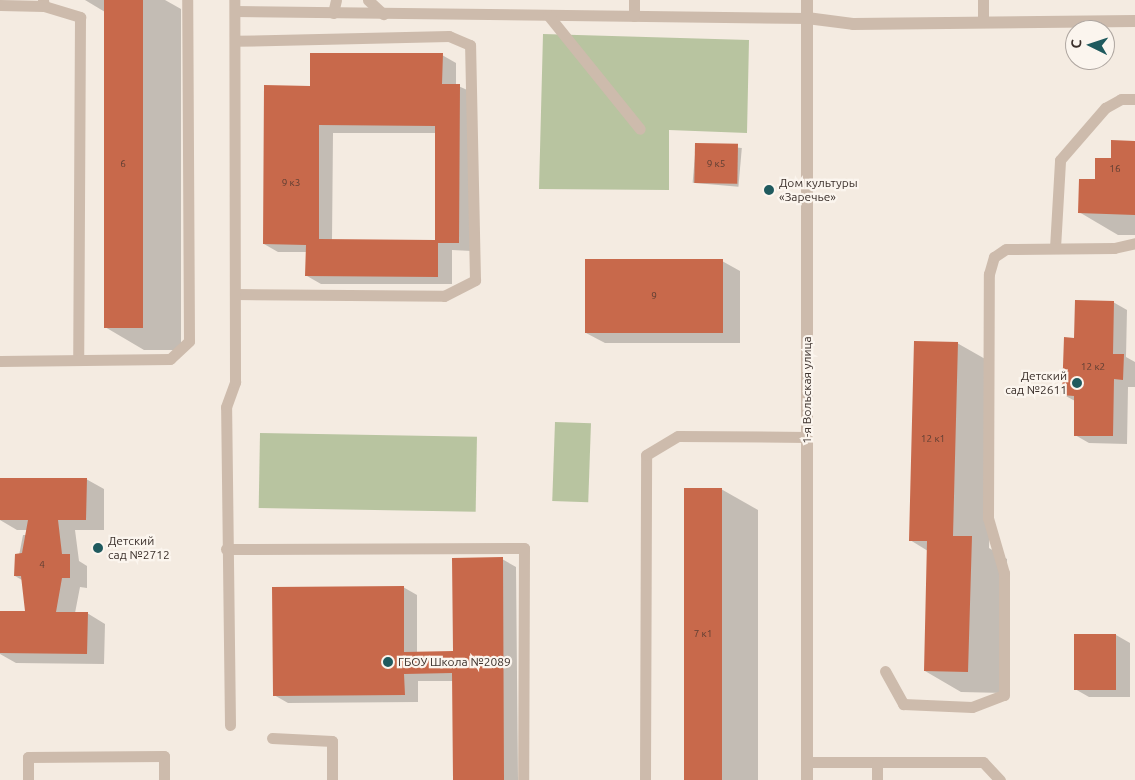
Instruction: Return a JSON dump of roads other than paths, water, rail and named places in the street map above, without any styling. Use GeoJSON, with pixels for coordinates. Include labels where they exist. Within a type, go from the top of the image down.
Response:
{"type":"FeatureCollection","features":[{"type":"Feature","properties":{"kind":"street","name":"1-я Вольская улица"},"geometry":{"type":"LineString","coordinates":[[807,0],[807,780]]}},
{"type":"Feature","properties":{"kind":"street"},"geometry":{"type":"LineString","coordinates":[[807,18],[853,24],[983,21],[1135,21]]}},
{"type":"Feature","properties":{"kind":"lane"},"geometry":{"type":"LineString","coordinates":[[0,361],[170,359],[189,342],[187,0]]}},
{"type":"Feature","properties":{"kind":"lane"},"geometry":{"type":"LineString","coordinates":[[333,13],[336,0]]}},
{"type":"Feature","properties":{"kind":"lane"},"geometry":{"type":"LineString","coordinates":[[368,0],[383,14]]}},
{"type":"Feature","properties":{"kind":"lane"},"geometry":{"type":"LineString","coordinates":[[634,0],[634,16]]}},
{"type":"Feature","properties":{"kind":"lane"},"geometry":{"type":"LineString","coordinates":[[983,0],[983,21]]}},
{"type":"Feature","properties":{"kind":"lane"},"geometry":{"type":"LineString","coordinates":[[0,5],[44,3],[80,17],[78,360]]}},
{"type":"Feature","properties":{"kind":"lane"},"geometry":{"type":"LineString","coordinates":[[230,725],[226,549],[226,407],[235,382],[234,5],[333,13],[807,18]]}},
{"type":"Feature","properties":{"kind":"lane"},"geometry":{"type":"LineString","coordinates":[[548,15],[640,130]]}},
{"type":"Feature","properties":{"kind":"lane"},"geometry":{"type":"LineString","coordinates":[[235,41],[448,36],[470,45],[475,280],[444,296],[235,294]]}},
{"type":"Feature","properties":{"kind":"lane"},"geometry":{"type":"LineString","coordinates":[[1055,248],[1060,160],[1105,108],[1121,99],[1135,99]]}},
{"type":"Feature","properties":{"kind":"lane"},"geometry":{"type":"LineString","coordinates":[[886,671],[903,704],[972,706],[1004,695],[1004,573],[988,518],[989,274],[994,257],[1006,249],[1114,248],[1135,243]]}},
{"type":"Feature","properties":{"kind":"lane"},"geometry":{"type":"LineString","coordinates":[[646,780],[646,455],[678,436],[806,437]]}},
{"type":"Feature","properties":{"kind":"lane"},"geometry":{"type":"LineString","coordinates":[[226,549],[524,548],[523,780]]}},
{"type":"Feature","properties":{"kind":"lane"},"geometry":{"type":"LineString","coordinates":[[272,738],[332,741],[332,780]]}},
{"type":"Feature","properties":{"kind":"lane"},"geometry":{"type":"LineString","coordinates":[[28,780],[28,756],[164,756],[164,780]]}},
{"type":"Feature","properties":{"kind":"lane"},"geometry":{"type":"LineString","coordinates":[[807,762],[983,762],[1000,780]]}},
{"type":"Feature","properties":{"kind":"lane"},"geometry":{"type":"LineString","coordinates":[[877,762],[877,780]]}},
{"type":"Feature","properties":{"kind":"place","name":"Дом культуры «Заречье»"},"geometry":{"type":"Point","coordinates":[769,190]}},
{"type":"Feature","properties":{"kind":"place","name":"Детский сад №2611"},"geometry":{"type":"Point","coordinates":[1077,383]}},
{"type":"Feature","properties":{"kind":"place","name":"Детский сад №2712"},"geometry":{"type":"Point","coordinates":[98,548]}},
{"type":"Feature","properties":{"kind":"place","name":"ГБОУ Школа №2089"},"geometry":{"type":"Point","coordinates":[388,662]}}]}
